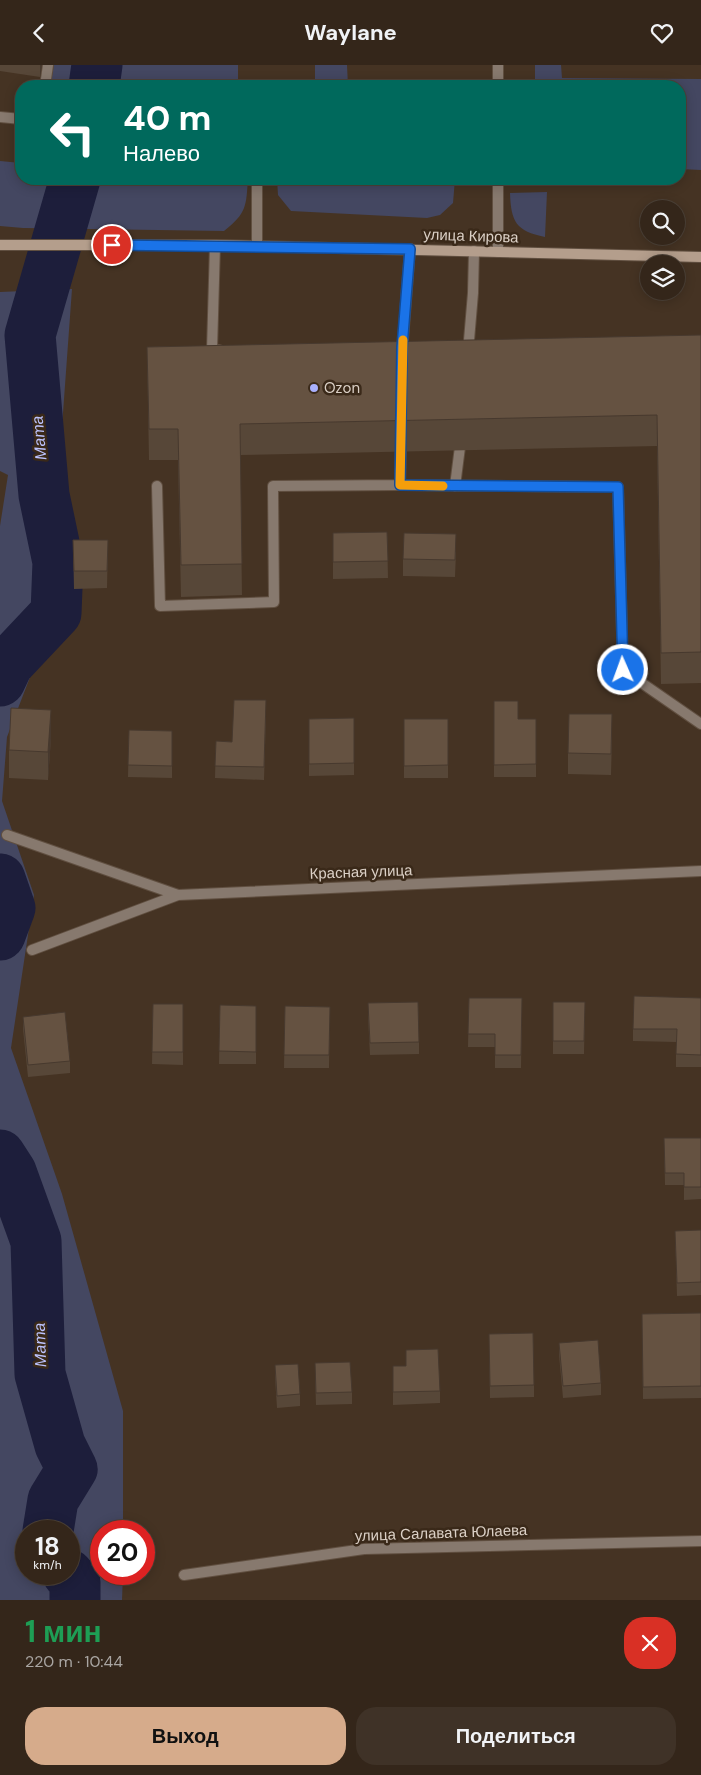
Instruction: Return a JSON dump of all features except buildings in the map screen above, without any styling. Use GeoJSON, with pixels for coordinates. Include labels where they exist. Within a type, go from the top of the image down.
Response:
{"type":"FeatureCollection","features":[{"type":"Feature","properties":{"kind":"main road","name":"улица Кирова"},"geometry":{"type":"LineString","coordinates":[[0,245],[215,245],[701,257]]}},
{"type":"Feature","properties":{"kind":"street"},"geometry":{"type":"LineString","coordinates":[[46,80],[48,65]]}},
{"type":"Feature","properties":{"kind":"street"},"geometry":{"type":"LineString","coordinates":[[498,65],[498,80]]}},
{"type":"Feature","properties":{"kind":"street"},"geometry":{"type":"LineString","coordinates":[[0,117],[15,118]]}},
{"type":"Feature","properties":{"kind":"street"},"geometry":{"type":"LineString","coordinates":[[257,185],[257,246]]}},
{"type":"Feature","properties":{"kind":"street"},"geometry":{"type":"LineString","coordinates":[[498,185],[498,252]]}},
{"type":"Feature","properties":{"kind":"street"},"geometry":{"type":"LineString","coordinates":[[215,245],[212,350],[231,349]]}},
{"type":"Feature","properties":{"kind":"street"},"geometry":{"type":"LineString","coordinates":[[402,364],[398,347],[410,249]]}},
{"type":"Feature","properties":{"kind":"street"},"geometry":{"type":"LineString","coordinates":[[467,361],[473,293],[474,251]]}},
{"type":"Feature","properties":{"kind":"street"},"geometry":{"type":"LineString","coordinates":[[455,486],[461,431]]}},
{"type":"Feature","properties":{"kind":"street"},"geometry":{"type":"LineString","coordinates":[[400,485],[401,432]]}},
{"type":"Feature","properties":{"kind":"street"},"geometry":{"type":"LineString","coordinates":[[157,486],[160,606],[274,602],[273,486],[618,487],[623,670],[701,723]]}},
{"type":"Feature","properties":{"kind":"street"},"geometry":{"type":"LineString","coordinates":[[7,835],[178,895]]}},
{"type":"Feature","properties":{"kind":"street","name":"Красная улица"},"geometry":{"type":"LineString","coordinates":[[32,950],[178,895],[701,871]]}},
{"type":"Feature","properties":{"kind":"street","name":"улица Салавата Юлаева"},"geometry":{"type":"LineString","coordinates":[[184,1575],[364,1549],[701,1541]]}},
{"type":"Feature","properties":{"kind":"shaded area"},"geometry":{"type":"Polygon","coordinates":[[[54,65],[238,65],[238,80],[51,80],[54,65]]]}},
{"type":"Feature","properties":{"kind":"shaded area"},"geometry":{"type":"Polygon","coordinates":[[[315,65],[347,65],[348,80],[315,80],[315,65]]]}},
{"type":"Feature","properties":{"kind":"shaded area"},"geometry":{"type":"Polygon","coordinates":[[[535,65],[561,65],[562,78],[701,79],[701,170],[686,169],[686,80],[535,80],[535,65]]]}},
{"type":"Feature","properties":{"kind":"shaded area"},"geometry":{"type":"Polygon","coordinates":[[[0,161],[15,162],[15,185],[248,185],[246,203],[241,214],[224,231],[0,226],[0,161]]]}},
{"type":"Feature","properties":{"kind":"shaded area"},"geometry":{"type":"Polygon","coordinates":[[[277,185],[454,185],[453,203],[440,215],[427,218],[291,211],[278,195],[277,185]]]}},
{"type":"Feature","properties":{"kind":"shaded area"},"geometry":{"type":"Polygon","coordinates":[[[547,192],[545,237],[527,232],[517,224],[512,211],[510,193],[547,192]]]}},
{"type":"Feature","properties":{"kind":"shaded area"},"geometry":{"type":"Polygon","coordinates":[[[72,289],[47,633],[7,737],[2,801],[34,895],[11,1048],[62,1194],[123,1411],[123,1520],[90,1520],[90,1585],[123,1585],[122,1600],[0,1600],[0,526],[8,475],[0,471],[0,292],[72,289]]]}},
{"type":"Feature","properties":{"kind":"waterway","name":"Мата"},"geometry":{"type":"LineString","coordinates":[[95,80],[97,65]]}},
{"type":"Feature","properties":{"kind":"waterway","name":"Мата"},"geometry":{"type":"LineString","coordinates":[[0,681],[8,664],[56,613],[58,562],[44,495],[30,335],[73,185]]}},
{"type":"Feature","properties":{"kind":"waterway","name":"Мата"},"geometry":{"type":"LineString","coordinates":[[0,879],[10,908],[0,935]]}},
{"type":"Feature","properties":{"kind":"waterway","name":"Мата"},"geometry":{"type":"LineString","coordinates":[[0,1155],[11,1172],[36,1241],[40,1374],[60,1445],[72,1469],[53,1500],[50,1520]]}},
{"type":"Feature","properties":{"kind":"waterway","name":"Мата"},"geometry":{"type":"LineString","coordinates":[[75,1585],[75,1600]]}},
{"type":"Feature","properties":{"kind":"slow traffic"},"geometry":{"type":"LineString","coordinates":[[403,340],[400,485],[443,486]]}},
{"type":"Feature","properties":{"kind":"place","name":"Ozon"},"geometry":{"type":"Point","coordinates":[314,388]}},
{"type":"Feature","properties":{"kind":"route"},"geometry":{"type":"LineString","coordinates":[[112,245],[410,249],[402,347],[400,485],[618,487],[623,670]]}}]}
